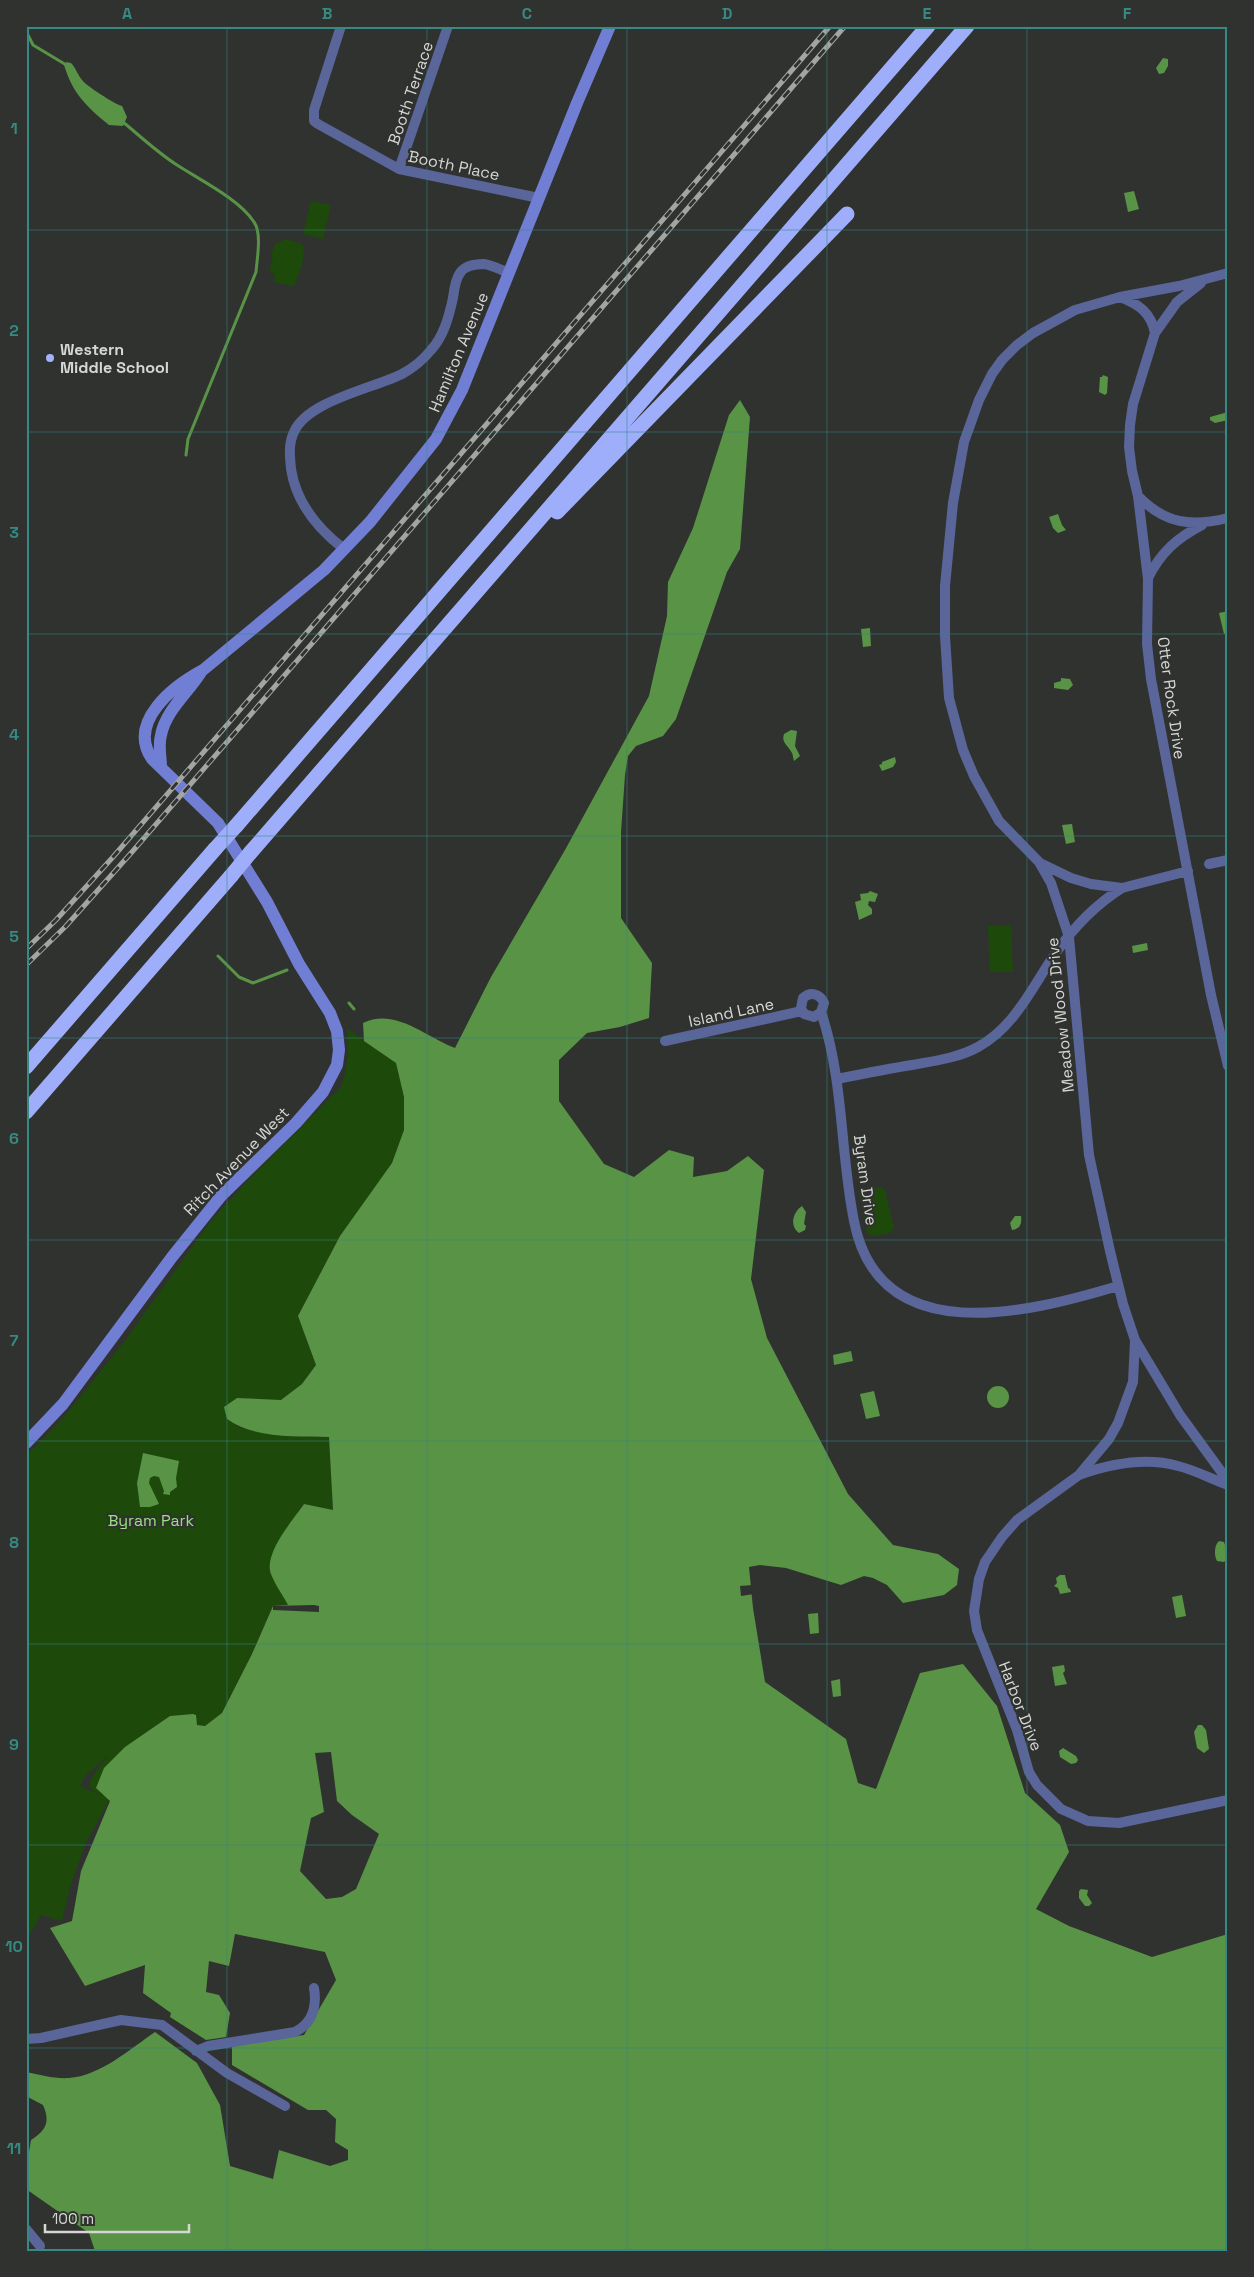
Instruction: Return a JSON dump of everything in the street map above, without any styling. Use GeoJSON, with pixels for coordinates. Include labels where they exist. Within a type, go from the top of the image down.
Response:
{"type":"FeatureCollection","features":[{"type":"Feature","properties":{"kind":"highway"},"geometry":{"type":"LineString","coordinates":[[26,1067],[928,26]]}},
{"type":"Feature","properties":{"kind":"highway"},"geometry":{"type":"LineString","coordinates":[[26,1112],[967,26]]}},
{"type":"Feature","properties":{"kind":"highway"},"geometry":{"type":"LineString","coordinates":[[494,572],[580,490],[847,214]]}},
{"type":"Feature","properties":{"kind":"main road","name":"Hamilton Avenue"},"geometry":{"type":"LineString","coordinates":[[267,902],[218,823],[146,750],[144,731],[146,724],[158,705],[173,690],[203,670],[324,570],[412,471],[448,420],[462,390],[610,26]]}},
{"type":"Feature","properties":{"kind":"main road","name":"Ritch Avenue West"},"geometry":{"type":"LineString","coordinates":[[26,1443],[63,1404],[199,1222],[221,1196],[296,1123],[324,1092],[333,1077],[339,1050],[337,1032],[332,1019],[267,902]]}},
{"type":"Feature","properties":{"kind":"street","name":"Booth Place"},"geometry":{"type":"LineString","coordinates":[[342,26],[314,110],[314,120],[326,131],[399,169],[539,198]]}},
{"type":"Feature","properties":{"kind":"street","name":"Booth Terrace"},"geometry":{"type":"LineString","coordinates":[[399,169],[448,26]]}},
{"type":"Feature","properties":{"kind":"street"},"geometry":{"type":"LineString","coordinates":[[344,549],[336,543],[303,507],[297,492],[290,456],[290,442],[294,430],[302,421],[327,404],[413,368],[431,350],[444,328],[456,284],[463,269],[469,266],[486,264],[509,273]]}},
{"type":"Feature","properties":{"kind":"street","name":"Meadow Wood Drive"},"geometry":{"type":"LineString","coordinates":[[1228,273],[1179,286],[1088,305],[1056,320],[1024,339],[1002,360],[992,374],[971,420],[964,442],[953,503],[945,586],[945,636],[951,707],[964,750],[982,790],[999,821],[1038,862],[1051,883],[1069,937],[1089,1155],[1118,1286],[1135,1340],[1180,1415],[1228,1483]]}},
{"type":"Feature","properties":{"kind":"street","name":"Otter Rock Drive"},"geometry":{"type":"LineString","coordinates":[[1208,278],[1178,302],[1155,333],[1133,404],[1129,447],[1138,496],[1148,579],[1147,644],[1150,679],[1211,995],[1228,1066]]}},
{"type":"Feature","properties":{"kind":"street"},"geometry":{"type":"LineString","coordinates":[[1120,297],[1134,302],[1147,313],[1155,333]]}},
{"type":"Feature","properties":{"kind":"street"},"geometry":{"type":"LineString","coordinates":[[1138,496],[1156,512],[1167,518],[1204,524]]}},
{"type":"Feature","properties":{"kind":"street"},"geometry":{"type":"LineString","coordinates":[[1148,579],[1155,565],[1180,537],[1204,524],[1228,518]]}},
{"type":"Feature","properties":{"kind":"street"},"geometry":{"type":"LineString","coordinates":[[1209,864],[1228,860]]}},
{"type":"Feature","properties":{"kind":"street"},"geometry":{"type":"LineString","coordinates":[[1038,862],[1071,878],[1091,884],[1122,888]]}},
{"type":"Feature","properties":{"kind":"street"},"geometry":{"type":"LineString","coordinates":[[837,1079],[952,1057],[979,1047],[992,1037],[1019,1009],[1055,954],[1097,906],[1122,888],[1188,871]]}},
{"type":"Feature","properties":{"kind":"street","name":"Byram Drive"},"geometry":{"type":"LineString","coordinates":[[802,1011],[801,1002],[806,995],[815,994],[823,1001],[824,1008],[821,1012],[837,1079],[854,1223],[863,1249],[874,1271],[894,1293],[922,1306],[978,1314],[1014,1311],[1075,1298],[1118,1286]]}},
{"type":"Feature","properties":{"kind":"street"},"geometry":{"type":"LineString","coordinates":[[802,1011],[812,1017],[821,1012]]}},
{"type":"Feature","properties":{"kind":"street","name":"Island Lane"},"geometry":{"type":"LineString","coordinates":[[665,1041],[802,1011]]}},
{"type":"Feature","properties":{"kind":"street","name":"Harbor Drive"},"geometry":{"type":"LineString","coordinates":[[1135,1340],[1133,1382],[1122,1414],[1109,1439],[1079,1475],[1022,1516],[1002,1537],[985,1562],[976,1592],[974,1611],[977,1630],[1017,1730],[1029,1772],[1037,1785],[1061,1809],[1088,1821],[1119,1823],[1228,1800]]}},
{"type":"Feature","properties":{"kind":"street","name":"Harbor Drive"},"geometry":{"type":"LineString","coordinates":[[1079,1475],[1100,1467],[1141,1462],[1160,1462],[1228,1483]]}},
{"type":"Feature","properties":{"kind":"street"},"geometry":{"type":"LineString","coordinates":[[196,2051],[208,2046],[295,2032],[302,2028],[312,2016],[317,2002],[314,1988]]}},
{"type":"Feature","properties":{"kind":"street"},"geometry":{"type":"LineString","coordinates":[[26,2038],[55,2035],[112,2022],[139,2021],[162,2025],[227,2074],[285,2106]]}},
{"type":"Feature","properties":{"kind":"street"},"geometry":{"type":"LineString","coordinates":[[26,2229],[40,2246]]}},
{"type":"Feature","properties":{"kind":"green space"},"geometry":{"type":"Polygon","coordinates":[[[311,201],[331,205],[323,239],[303,234],[311,201]]]}},
{"type":"Feature","properties":{"kind":"green space"},"geometry":{"type":"Polygon","coordinates":[[[286,239],[302,244],[304,248],[302,265],[294,286],[274,282],[275,275],[269,270],[273,260],[271,256],[275,244],[286,239]]]}},
{"type":"Feature","properties":{"kind":"green space"},"geometry":{"type":"Polygon","coordinates":[[[1011,925],[1013,972],[990,972],[988,926],[1011,925]]]}},
{"type":"Feature","properties":{"kind":"green space","name":"Byram Park"},"geometry":{"type":"Polygon","coordinates":[[[347,1028],[396,1063],[404,1097],[404,1130],[392,1163],[340,1236],[298,1316],[316,1365],[302,1384],[281,1400],[237,1398],[238,1427],[270,1434],[329,1437],[333,1511],[303,1504],[271,1555],[289,1606],[273,1606],[252,1654],[222,1713],[205,1726],[197,1725],[193,1735],[305,1684],[118,1770],[109,1800],[85,1845],[69,1890],[62,1921],[41,1915],[26,1941],[26,1456],[64,1417],[124,1342],[210,1222],[340,1088],[348,1051],[347,1028]],[[109,1755],[86,1775],[80,1786],[102,1796],[89,1788],[94,1774],[109,1755]]]}},
{"type":"Feature","properties":{"kind":"green space"},"geometry":{"type":"Polygon","coordinates":[[[881,1187],[885,1190],[894,1228],[890,1233],[873,1236],[867,1233],[860,1195],[863,1191],[881,1187]]]}},
{"type":"Feature","properties":{"kind":"shaded area"},"geometry":{"type":"Polygon","coordinates":[[[1163,58],[1168,59],[1168,66],[1164,73],[1159,74],[1156,68],[1163,58]]]}},
{"type":"Feature","properties":{"kind":"shaded area"},"geometry":{"type":"Polygon","coordinates":[[[66,62],[71,63],[82,80],[89,86],[107,99],[122,106],[127,117],[123,126],[109,125],[81,99],[68,75],[64,65],[66,62]]]}},
{"type":"Feature","properties":{"kind":"shaded area"},"geometry":{"type":"Polygon","coordinates":[[[1134,191],[1139,209],[1128,212],[1124,193],[1134,191]]]}},
{"type":"Feature","properties":{"kind":"shaded area"},"geometry":{"type":"Polygon","coordinates":[[[1103,375],[1108,377],[1107,393],[1105,395],[1099,392],[1100,377],[1103,375]]]}},
{"type":"Feature","properties":{"kind":"shaded area"},"geometry":{"type":"Polygon","coordinates":[[[740,400],[750,417],[740,549],[727,572],[676,719],[663,736],[636,746],[628,756],[625,775],[621,832],[621,918],[652,963],[649,1018],[620,1027],[587,1033],[559,1060],[559,1101],[604,1164],[634,1177],[669,1150],[694,1157],[693,1177],[727,1171],[748,1156],[764,1170],[751,1279],[767,1338],[848,1494],[893,1545],[938,1554],[959,1569],[957,1585],[944,1595],[903,1603],[887,1585],[873,1578],[864,1576],[841,1585],[786,1568],[760,1565],[749,1567],[753,1608],[765,1682],[846,1739],[858,1783],[876,1789],[920,1673],[963,1664],[997,1706],[1025,1793],[1060,1825],[1069,1852],[1036,1909],[1069,1926],[1152,1957],[1228,1934],[1228,2251],[95,2251],[89,2233],[26,2189],[26,2169],[31,2140],[44,2129],[46,2116],[43,2105],[26,2096],[26,2072],[58,2078],[81,2076],[114,2061],[155,2032],[197,2063],[220,2105],[230,2166],[273,2179],[279,2150],[330,2166],[348,2160],[348,2150],[335,2142],[336,2119],[326,2110],[308,2110],[232,2065],[232,2046],[304,2035],[336,1980],[325,1952],[235,1934],[229,1966],[209,1961],[206,1992],[219,1995],[230,2013],[226,2037],[206,2040],[170,2017],[171,2013],[143,1993],[145,1965],[85,1986],[50,1928],[72,1921],[81,1871],[110,1801],[96,1788],[104,1768],[125,1747],[170,1716],[193,1714],[196,1715],[197,1725],[205,1726],[222,1713],[252,1654],[273,1606],[288,1605],[271,1574],[271,1557],[275,1547],[304,1504],[333,1510],[329,1437],[276,1435],[250,1430],[227,1419],[224,1407],[237,1398],[281,1400],[302,1384],[316,1365],[298,1316],[340,1236],[392,1163],[404,1130],[404,1097],[396,1063],[364,1041],[363,1023],[375,1019],[399,1021],[455,1048],[491,977],[565,850],[649,696],[667,616],[668,582],[693,528],[729,415],[740,400]],[[331,1752],[315,1753],[324,1812],[311,1818],[300,1871],[326,1899],[342,1897],[356,1889],[379,1834],[352,1815],[337,1801],[331,1752]]]}},
{"type":"Feature","properties":{"kind":"shaded area"},"geometry":{"type":"Polygon","coordinates":[[[1228,412],[1228,420],[1215,423],[1210,420],[1210,417],[1228,412]]]}},
{"type":"Feature","properties":{"kind":"shaded area"},"geometry":{"type":"Polygon","coordinates":[[[1058,514],[1066,530],[1058,533],[1053,528],[1049,517],[1058,514]]]}},
{"type":"Feature","properties":{"kind":"shaded area"},"geometry":{"type":"Polygon","coordinates":[[[1228,611],[1228,633],[1224,634],[1219,613],[1228,611]]]}},
{"type":"Feature","properties":{"kind":"shaded area"},"geometry":{"type":"Polygon","coordinates":[[[870,628],[871,646],[863,647],[861,629],[870,628]]]}},
{"type":"Feature","properties":{"kind":"shaded area"},"geometry":{"type":"Polygon","coordinates":[[[1061,678],[1070,679],[1073,685],[1068,690],[1054,688],[1054,683],[1061,681],[1061,678]]]}},
{"type":"Feature","properties":{"kind":"shaded area"},"geometry":{"type":"Polygon","coordinates":[[[791,730],[797,731],[795,746],[800,756],[794,761],[792,753],[783,740],[784,734],[791,730]]]}},
{"type":"Feature","properties":{"kind":"shaded area"},"geometry":{"type":"Polygon","coordinates":[[[895,757],[896,762],[893,767],[882,771],[879,765],[895,757]]]}},
{"type":"Feature","properties":{"kind":"shaded area"},"geometry":{"type":"Polygon","coordinates":[[[1072,824],[1075,842],[1066,844],[1062,825],[1072,824]]]}},
{"type":"Feature","properties":{"kind":"shaded area"},"geometry":{"type":"Polygon","coordinates":[[[870,891],[878,894],[875,902],[869,901],[868,905],[872,909],[872,914],[859,920],[855,902],[861,900],[860,894],[870,891]]]}},
{"type":"Feature","properties":{"kind":"shaded area"},"geometry":{"type":"Polygon","coordinates":[[[1147,943],[1148,950],[1133,953],[1132,946],[1147,943]]]}},
{"type":"Feature","properties":{"kind":"shaded area"},"geometry":{"type":"Polygon","coordinates":[[[802,1206],[806,1212],[804,1224],[806,1226],[805,1230],[799,1233],[794,1227],[793,1219],[796,1212],[802,1206]]]}},
{"type":"Feature","properties":{"kind":"shaded area"},"geometry":{"type":"Polygon","coordinates":[[[1015,1216],[1021,1216],[1021,1224],[1017,1229],[1012,1230],[1010,1223],[1015,1216]]]}},
{"type":"Feature","properties":{"kind":"shaded area"},"geometry":{"type":"Polygon","coordinates":[[[851,1351],[853,1361],[834,1365],[833,1355],[851,1351]]]}},
{"type":"Feature","properties":{"kind":"shaded area"},"geometry":{"type":"Polygon","coordinates":[[[998,1386],[1006,1389],[1009,1397],[1006,1405],[998,1408],[990,1405],[987,1397],[990,1389],[998,1386]]]}},
{"type":"Feature","properties":{"kind":"shaded area"},"geometry":{"type":"Polygon","coordinates":[[[874,1391],[880,1416],[866,1419],[860,1394],[874,1391]]]}},
{"type":"Feature","properties":{"kind":"shaded area"},"geometry":{"type":"Polygon","coordinates":[[[143,1453],[179,1461],[176,1478],[177,1487],[170,1492],[170,1495],[163,1494],[164,1491],[159,1477],[154,1476],[150,1478],[149,1483],[159,1504],[150,1507],[140,1507],[137,1483],[143,1453]]]}},
{"type":"Feature","properties":{"kind":"shaded area"},"geometry":{"type":"Polygon","coordinates":[[[1219,1541],[1224,1542],[1227,1552],[1224,1562],[1217,1561],[1215,1556],[1215,1548],[1219,1541]]]}},
{"type":"Feature","properties":{"kind":"shaded area"},"geometry":{"type":"Polygon","coordinates":[[[1060,1575],[1065,1575],[1071,1592],[1060,1594],[1058,1588],[1054,1586],[1057,1583],[1056,1578],[1060,1575]]]}},
{"type":"Feature","properties":{"kind":"shaded area"},"geometry":{"type":"Polygon","coordinates":[[[1182,1595],[1186,1616],[1176,1618],[1172,1597],[1182,1595]]]}},
{"type":"Feature","properties":{"kind":"shaded area"},"geometry":{"type":"Polygon","coordinates":[[[818,1613],[819,1633],[810,1634],[808,1614],[818,1613]]]}},
{"type":"Feature","properties":{"kind":"shaded area"},"geometry":{"type":"Polygon","coordinates":[[[1064,1665],[1065,1671],[1063,1673],[1067,1684],[1055,1686],[1052,1667],[1064,1665]]]}},
{"type":"Feature","properties":{"kind":"shaded area"},"geometry":{"type":"Polygon","coordinates":[[[840,1679],[841,1696],[833,1697],[831,1681],[840,1679]]]}},
{"type":"Feature","properties":{"kind":"shaded area"},"geometry":{"type":"Polygon","coordinates":[[[1198,1725],[1202,1725],[1206,1730],[1209,1749],[1204,1753],[1197,1748],[1194,1732],[1198,1725]]]}},
{"type":"Feature","properties":{"kind":"shaded area"},"geometry":{"type":"Polygon","coordinates":[[[1063,1748],[1076,1756],[1078,1760],[1076,1763],[1071,1764],[1060,1757],[1059,1751],[1063,1748]]]}},
{"type":"Feature","properties":{"kind":"shaded area"},"geometry":{"type":"Polygon","coordinates":[[[1081,1889],[1088,1890],[1087,1895],[1092,1903],[1089,1906],[1085,1906],[1079,1898],[1079,1891],[1081,1889]]]}},
{"type":"Feature","properties":{"kind":"pier"},"geometry":{"type":"Polygon","coordinates":[[[753,1585],[754,1594],[741,1596],[740,1586],[753,1585]]]}},
{"type":"Feature","properties":{"kind":"pier"},"geometry":{"type":"Polygon","coordinates":[[[273,1606],[319,1606],[319,1612],[273,1610],[273,1606]]]}},
{"type":"Feature","properties":{"kind":"waterway"},"geometry":{"type":"LineString","coordinates":[[26,31],[33,45],[68,66]]}},
{"type":"Feature","properties":{"kind":"waterway"},"geometry":{"type":"LineString","coordinates":[[123,122],[156,150],[239,205],[254,222],[258,233],[256,272],[188,439],[186,455]]}},
{"type":"Feature","properties":{"kind":"waterway"},"geometry":{"type":"LineString","coordinates":[[218,956],[239,977],[253,983],[287,970]]}},
{"type":"Feature","properties":{"kind":"waterway"},"geometry":{"type":"LineString","coordinates":[[349,1003],[354,1009]]}},
{"type":"Feature","properties":{"kind":"railway"},"geometry":{"type":"LineString","coordinates":[[26,949],[56,920],[113,857],[830,26]]}},
{"type":"Feature","properties":{"kind":"railway"},"geometry":{"type":"LineString","coordinates":[[26,965],[66,926],[132,852],[845,26]]}},
{"type":"Feature","properties":{"kind":"place","name":"Western Middle School"},"geometry":{"type":"Point","coordinates":[50,358]}}]}
